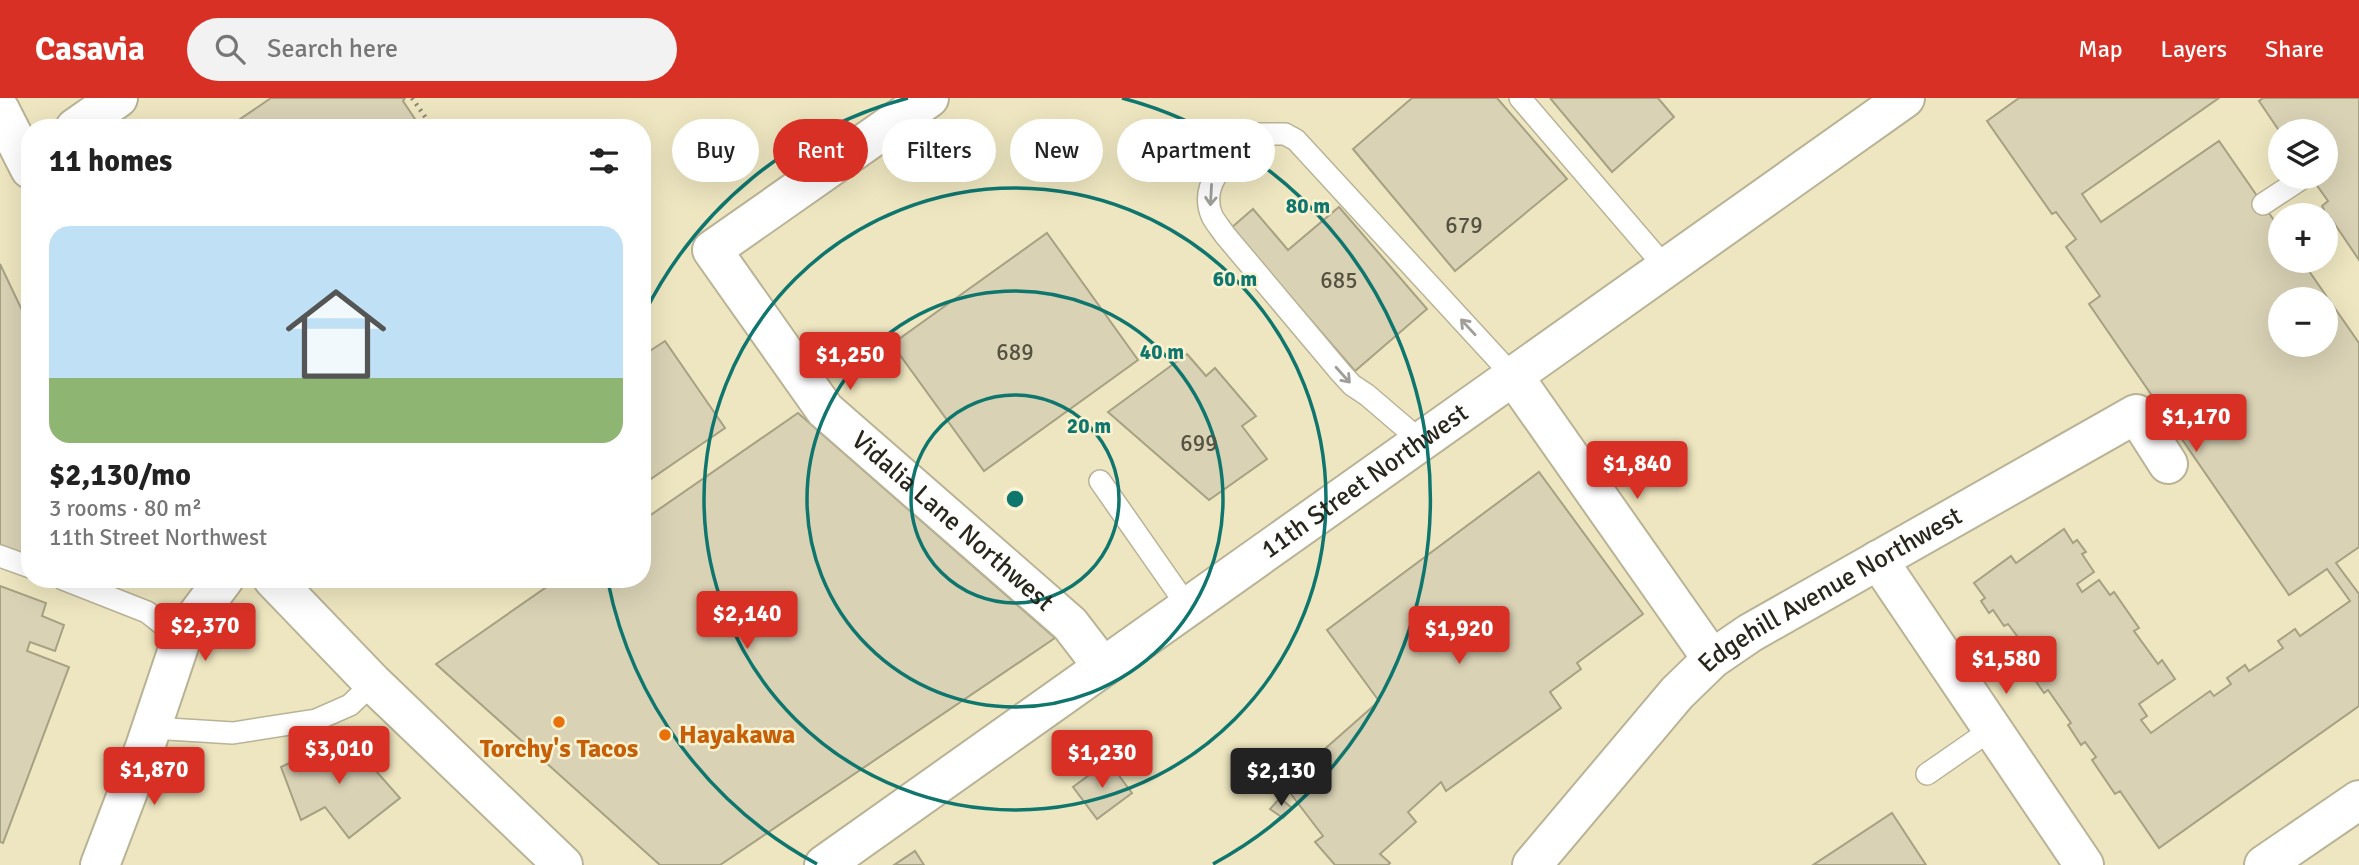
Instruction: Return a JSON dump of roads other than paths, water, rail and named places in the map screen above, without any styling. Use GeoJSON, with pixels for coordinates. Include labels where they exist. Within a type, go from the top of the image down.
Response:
{"type":"FeatureCollection","features":[{"type":"Feature","properties":{"kind":"street"},"geometry":{"type":"LineString","coordinates":[[88,119],[118,98]]}},
{"type":"Feature","properties":{"kind":"street","name":"11th Street Northwest"},"geometry":{"type":"LineString","coordinates":[[824,865],[1905,98]]}},
{"type":"Feature","properties":{"kind":"street","name":"Vidalia Lane Northwest"},"geometry":{"type":"LineString","coordinates":[[913,102],[712,250],[825,410],[1070,624],[1103,667]]}},
{"type":"Feature","properties":{"kind":"street"},"geometry":{"type":"LineString","coordinates":[[0,110],[21,148]]}},
{"type":"Feature","properties":{"kind":"street"},"geometry":{"type":"LineString","coordinates":[[1514,377],[1712,659]]}},
{"type":"Feature","properties":{"kind":"street","name":"Edgehill Avenue Northwest"},"geometry":{"type":"LineString","coordinates":[[1532,865],[1677,693],[1712,659],[1750,633],[2136,414],[2168,464]]}},
{"type":"Feature","properties":{"kind":"street"},"geometry":{"type":"LineString","coordinates":[[1878,560],[2084,865]]}},
{"type":"Feature","properties":{"kind":"street"},"geometry":{"type":"LineString","coordinates":[[100,865],[152,728],[183,634],[217,588]]}},
{"type":"Feature","properties":{"kind":"street"},"geometry":{"type":"LineString","coordinates":[[282,588],[373,683],[563,865]]}},
{"type":"Feature","properties":{"kind":"street"},"geometry":{"type":"LineString","coordinates":[[2264,865],[2359,800]]}},
{"type":"Feature","properties":{"kind":"lane"},"geometry":{"type":"LineString","coordinates":[[1520,98],[1667,268]]}},
{"type":"Feature","properties":{"kind":"lane"},"geometry":{"type":"LineString","coordinates":[[1422,442],[1367,395],[1352,386],[1340,373],[1225,235],[1212,214],[1210,198],[1217,171],[1256,134],[1285,134],[1296,140],[1514,377]]}},
{"type":"Feature","properties":{"kind":"lane"},"geometry":{"type":"LineString","coordinates":[[2263,204],[2286,189]]}},
{"type":"Feature","properties":{"kind":"lane"},"geometry":{"type":"LineString","coordinates":[[1100,481],[1188,607]]}},
{"type":"Feature","properties":{"kind":"lane"},"geometry":{"type":"LineString","coordinates":[[0,556],[21,564]]}},
{"type":"Feature","properties":{"kind":"lane"},"geometry":{"type":"LineString","coordinates":[[86,588],[147,612],[183,634]]}},
{"type":"Feature","properties":{"kind":"lane"},"geometry":{"type":"LineString","coordinates":[[152,728],[233,733],[316,720],[350,705],[373,683]]}},
{"type":"Feature","properties":{"kind":"lane"},"geometry":{"type":"LineString","coordinates":[[1927,774],[1992,729]]}},
{"type":"Feature","properties":{"kind":"place","name":"Torchy's Tacos"},"geometry":{"type":"Point","coordinates":[559,722]}},
{"type":"Feature","properties":{"kind":"place","name":"Hayakawa"},"geometry":{"type":"Point","coordinates":[665,735]}}]}
